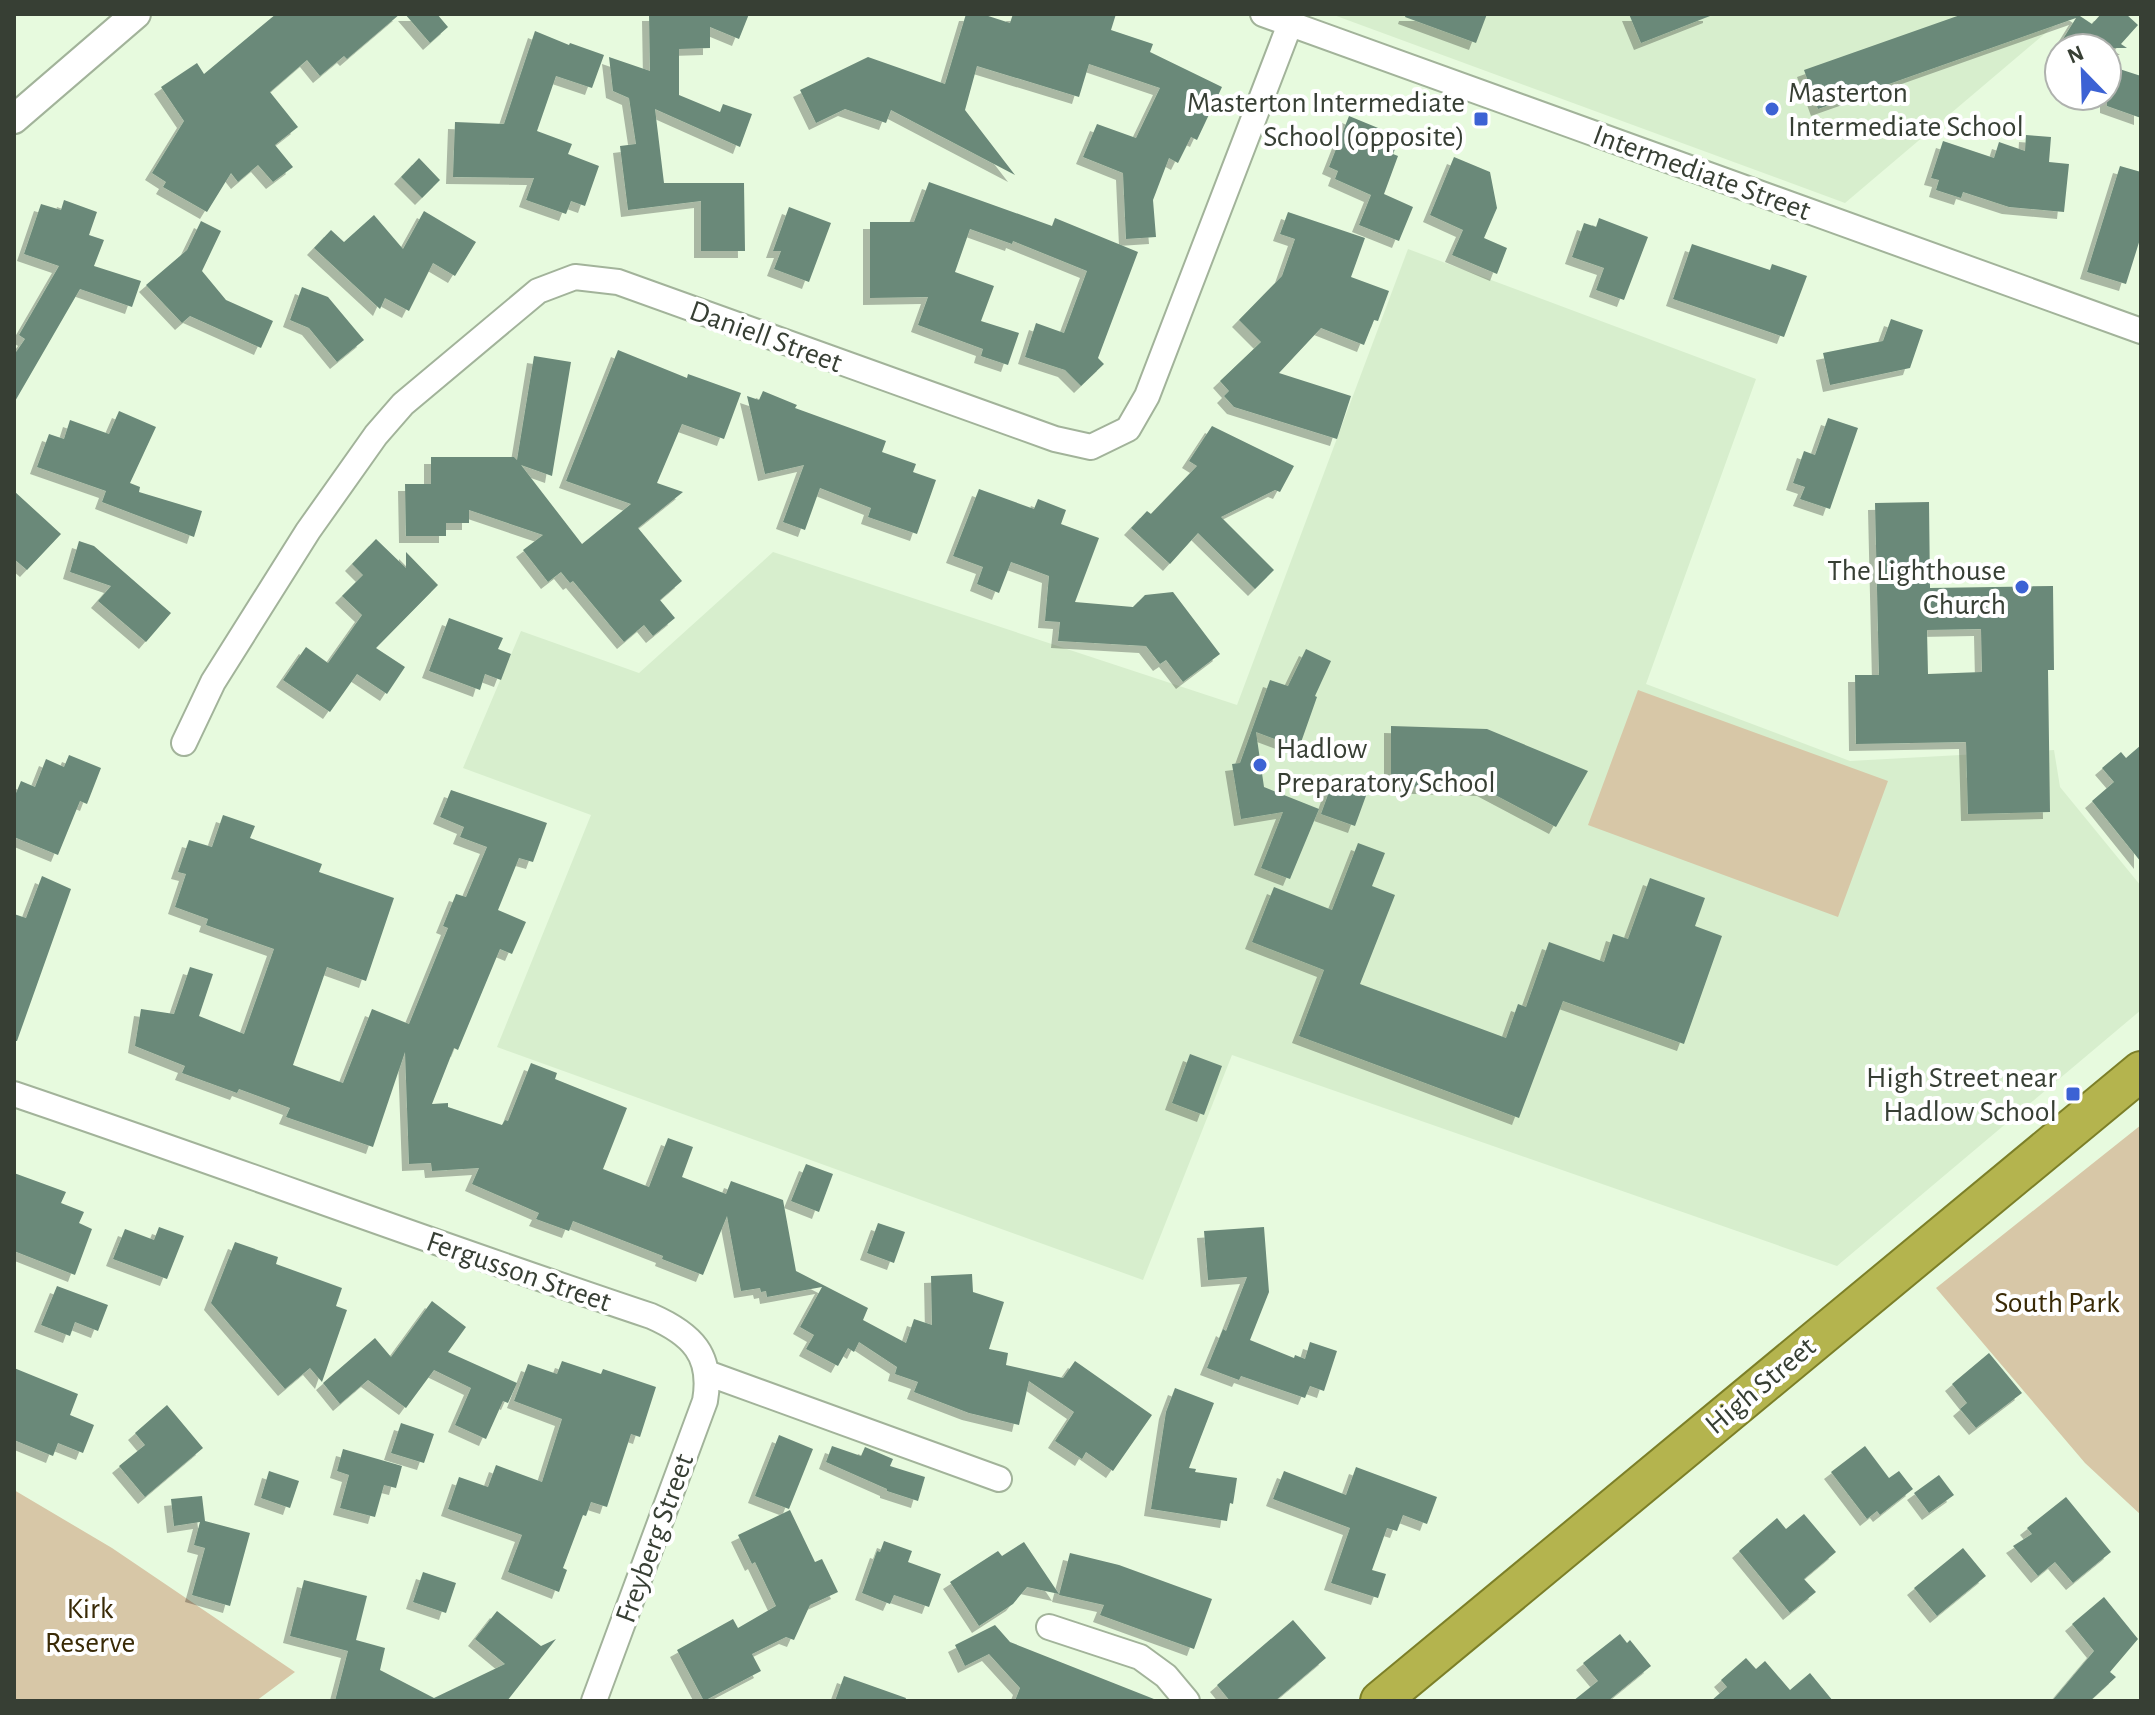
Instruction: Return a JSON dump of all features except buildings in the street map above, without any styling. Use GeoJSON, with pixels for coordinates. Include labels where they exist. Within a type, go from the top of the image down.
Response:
{"type":"FeatureCollection","features":[{"type":"Feature","properties":{"kind":"highway","name":"High Street"},"geometry":{"type":"LineString","coordinates":[[1380,1701],[2141,1071]]}},
{"type":"Feature","properties":{"kind":"street"},"geometry":{"type":"LineString","coordinates":[[14,119],[136,14]]}},
{"type":"Feature","properties":{"kind":"street","name":"Intermediate Street"},"geometry":{"type":"LineString","coordinates":[[1263,14],[2141,331]]}},
{"type":"Feature","properties":{"kind":"street","name":"Daniell Street"},"geometry":{"type":"LineString","coordinates":[[184,743],[221,670],[308,531],[376,435],[403,404],[538,291],[575,277],[618,282],[1055,439],[1091,447],[1128,429],[1147,396],[1290,24]]}},
{"type":"Feature","properties":{"kind":"street","name":"Fergusson Street"},"geometry":{"type":"LineString","coordinates":[[14,1094],[224,1166],[461,1253],[651,1316],[671,1325],[690,1340],[704,1361],[707,1373]]}},
{"type":"Feature","properties":{"kind":"street"},"geometry":{"type":"LineString","coordinates":[[707,1373],[999,1479]]}},
{"type":"Feature","properties":{"kind":"street","name":"Freyberg Street"},"geometry":{"type":"LineString","coordinates":[[594,1701],[705,1401],[707,1373]]}},
{"type":"Feature","properties":{"kind":"street"},"geometry":{"type":"LineString","coordinates":[[1049,1627],[1140,1657],[1166,1676],[1187,1701]]}},
{"type":"Feature","properties":{"kind":"shaded area","name":"Masterton Intermediate School"},"geometry":{"type":"Polygon","coordinates":[[[1331,14],[2068,14],[2043,32],[2043,35],[1845,203],[1331,14]]]}},
{"type":"Feature","properties":{"kind":"shaded area","name":"Hadlow Preparatory School"},"geometry":{"type":"Polygon","coordinates":[[[1408,249],[1756,379],[1646,684],[1850,761],[2054,750],[2060,787],[2141,886],[2141,1010],[1837,1266],[1232,1055],[1143,1280],[497,1047],[591,815],[463,768],[521,631],[639,673],[773,552],[1237,705],[1408,249]]]}},
{"type":"Feature","properties":{"kind":"green space"},"geometry":{"type":"Polygon","coordinates":[[[1638,690],[1888,781],[1838,917],[1588,825],[1638,690]]]}},
{"type":"Feature","properties":{"kind":"green space","name":"South Park"},"geometry":{"type":"Polygon","coordinates":[[[2141,1125],[2141,1515],[2085,1463],[1936,1288],[2141,1125]]]}},
{"type":"Feature","properties":{"kind":"green space","name":"Kirk Reserve"},"geometry":{"type":"Polygon","coordinates":[[[14,1490],[112,1548],[295,1672],[256,1701],[14,1701],[14,1490]]]}},
{"type":"Feature","properties":{"kind":"place","name":"Masterton Intermediate School"},"geometry":{"type":"Point","coordinates":[1772,109]}},
{"type":"Feature","properties":{"kind":"place","name":"Masterton Intermediate School (opposite)"},"geometry":{"type":"Point","coordinates":[1481,119]}},
{"type":"Feature","properties":{"kind":"place","name":"The Lighthouse Church"},"geometry":{"type":"Point","coordinates":[2022,587]}},
{"type":"Feature","properties":{"kind":"place","name":"Hadlow Preparatory School"},"geometry":{"type":"Point","coordinates":[1260,765]}},
{"type":"Feature","properties":{"kind":"place","name":"High Street near Hadlow School"},"geometry":{"type":"Point","coordinates":[2073,1094]}}]}
